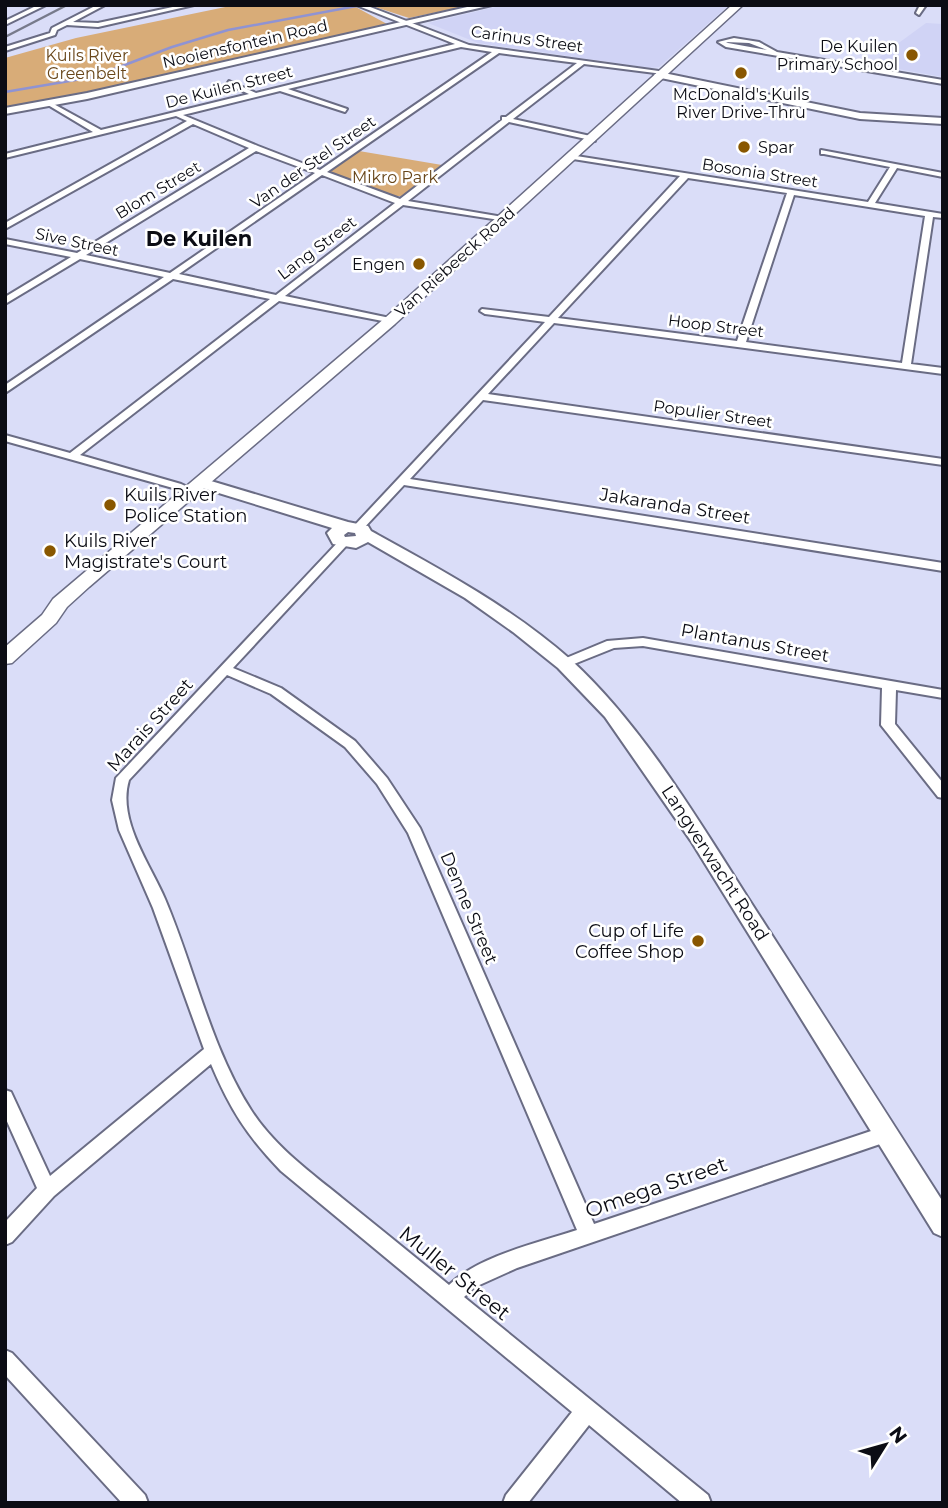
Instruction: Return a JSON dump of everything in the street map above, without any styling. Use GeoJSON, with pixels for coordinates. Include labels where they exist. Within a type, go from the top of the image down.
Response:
{"type":"FeatureCollection","features":[{"type":"Feature","properties":{"kind":"main road","name":"Van Riebeeck Road"},"geometry":{"type":"LineString","coordinates":[[5,658],[49,619],[82,583],[198,490],[298,397],[316,385],[390,321],[738,5]]}},
{"type":"Feature","properties":{"kind":"main road","name":"Van Riebeeck Road"},"geometry":{"type":"LineString","coordinates":[[664,74],[749,5]]}},
{"type":"Feature","properties":{"kind":"street"},"geometry":{"type":"LineString","coordinates":[[5,23],[43,5]]}},
{"type":"Feature","properties":{"kind":"street"},"geometry":{"type":"LineString","coordinates":[[5,49],[53,34],[53,30],[102,5]]}},
{"type":"Feature","properties":{"kind":"street"},"geometry":{"type":"LineString","coordinates":[[66,23],[94,25],[140,12],[191,5]]}},
{"type":"Feature","properties":{"kind":"street","name":"Carinus Street"},"geometry":{"type":"LineString","coordinates":[[359,5],[460,45],[664,74],[860,116],[943,118]]}},
{"type":"Feature","properties":{"kind":"street","name":"Nooiensfontein Road"},"geometry":{"type":"LineString","coordinates":[[50,104],[488,5]]}},
{"type":"Feature","properties":{"kind":"street"},"geometry":{"type":"LineString","coordinates":[[919,13],[923,5]]}},
{"type":"Feature","properties":{"kind":"street"},"geometry":{"type":"LineString","coordinates":[[717,33],[733,40],[767,46],[775,53]]}},
{"type":"Feature","properties":{"kind":"street"},"geometry":{"type":"LineString","coordinates":[[733,40],[722,43],[943,82]]}},
{"type":"Feature","properties":{"kind":"street","name":"De Kuilen Street"},"geometry":{"type":"LineString","coordinates":[[7,157],[460,45]]}},
{"type":"Feature","properties":{"kind":"street","name":"Van der Stel Street"},"geometry":{"type":"LineString","coordinates":[[5,390],[498,51]]}},
{"type":"Feature","properties":{"kind":"street","name":"Lang Street"},"geometry":{"type":"LineString","coordinates":[[71,457],[505,119],[581,63]]}},
{"type":"Feature","properties":{"kind":"street"},"geometry":{"type":"LineString","coordinates":[[229,83],[256,95]]}},
{"type":"Feature","properties":{"kind":"street"},"geometry":{"type":"LineString","coordinates":[[280,89],[345,110]]}},
{"type":"Feature","properties":{"kind":"street"},"geometry":{"type":"LineString","coordinates":[[5,111],[50,104],[100,133]]}},
{"type":"Feature","properties":{"kind":"street"},"geometry":{"type":"LineString","coordinates":[[176,114],[255,148],[401,202],[503,219]]}},
{"type":"Feature","properties":{"kind":"street"},"geometry":{"type":"LineString","coordinates":[[505,119],[593,139]]}},
{"type":"Feature","properties":{"kind":"street"},"geometry":{"type":"LineString","coordinates":[[5,227],[191,122]]}},
{"type":"Feature","properties":{"kind":"street","name":"Blom Street"},"geometry":{"type":"LineString","coordinates":[[5,301],[255,148]]}},
{"type":"Feature","properties":{"kind":"street"},"geometry":{"type":"LineString","coordinates":[[824,152],[943,175]]}},
{"type":"Feature","properties":{"kind":"street","name":"Bosonia Street"},"geometry":{"type":"LineString","coordinates":[[573,157],[943,216]]}},
{"type":"Feature","properties":{"kind":"street"},"geometry":{"type":"LineString","coordinates":[[870,205],[895,166]]}},
{"type":"Feature","properties":{"kind":"street","name":"Marais Street"},"geometry":{"type":"LineString","coordinates":[[213,1052],[161,909],[126,826],[119,802],[119,789],[123,778],[687,175]]}},
{"type":"Feature","properties":{"kind":"street"},"geometry":{"type":"LineString","coordinates":[[740,345],[791,192]]}},
{"type":"Feature","properties":{"kind":"street"},"geometry":{"type":"LineString","coordinates":[[906,366],[929,214]]}},
{"type":"Feature","properties":{"kind":"street","name":"Sive Street"},"geometry":{"type":"LineString","coordinates":[[5,241],[390,321]]}},
{"type":"Feature","properties":{"kind":"street","name":"Hoop Street"},"geometry":{"type":"LineString","coordinates":[[485,312],[943,371]]}},
{"type":"Feature","properties":{"kind":"street","name":"Populier Street"},"geometry":{"type":"LineString","coordinates":[[479,396],[943,462]]}},
{"type":"Feature","properties":{"kind":"street"},"geometry":{"type":"LineString","coordinates":[[5,438],[198,490]]}},
{"type":"Feature","properties":{"kind":"street","name":"Jakaranda Street"},"geometry":{"type":"LineString","coordinates":[[401,481],[943,567]]}},
{"type":"Feature","properties":{"kind":"street","name":"Langverwacht Road"},"geometry":{"type":"LineString","coordinates":[[198,490],[300,523],[351,535],[418,565],[471,594],[564,664],[612,713],[667,788],[886,1134],[937,1204],[943,1225]]}},
{"type":"Feature","properties":{"kind":"street","name":"Plantanus Street"},"geometry":{"type":"LineString","coordinates":[[564,664],[612,644],[643,642],[943,694]]}},
{"type":"Feature","properties":{"kind":"street","name":"Denne Street"},"geometry":{"type":"LineString","coordinates":[[226,670],[276,691],[350,744],[382,781],[415,832],[588,1233]]}},
{"type":"Feature","properties":{"kind":"street"},"geometry":{"type":"LineString","coordinates":[[889,684],[888,725],[943,793]]}},
{"type":"Feature","properties":{"kind":"street"},"geometry":{"type":"LineString","coordinates":[[5,1236],[47,1190],[213,1052]]}},
{"type":"Feature","properties":{"kind":"street","name":"Muller Street"},"geometry":{"type":"LineString","coordinates":[[213,1052],[241,1110],[260,1137],[288,1165],[700,1503]]}},
{"type":"Feature","properties":{"kind":"street"},"geometry":{"type":"LineString","coordinates":[[5,1097],[47,1190]]}},
{"type":"Feature","properties":{"kind":"street","name":"Omega Street"},"geometry":{"type":"LineString","coordinates":[[449,1299],[468,1280],[588,1233],[886,1134]]}},
{"type":"Feature","properties":{"kind":"street"},"geometry":{"type":"LineString","coordinates":[[5,1360],[137,1503]]}},
{"type":"Feature","properties":{"kind":"street"},"geometry":{"type":"LineString","coordinates":[[514,1503],[587,1410]]}},
{"type":"Feature","properties":{"kind":"shaded area"},"geometry":{"type":"Polygon","coordinates":[[[504,5],[729,5],[659,67],[650,68],[478,43],[428,23],[504,5]]]}},
{"type":"Feature","properties":{"kind":"shaded area","name":"De Kuilen Primary School"},"geometry":{"type":"Polygon","coordinates":[[[926,23],[943,24],[943,77],[870,64],[926,23]]]}},
{"type":"Feature","properties":{"kind":"green space","name":"Kuils River Greenbelt"},"geometry":{"type":"Polygon","coordinates":[[[235,5],[352,5],[387,24],[93,92],[5,108],[5,58],[76,38],[235,5]]]}},
{"type":"Feature","properties":{"kind":"green space"},"geometry":{"type":"Polygon","coordinates":[[[369,5],[471,5],[409,18],[369,5]]]}},
{"type":"Feature","properties":{"kind":"green space","name":"Mikro Park"},"geometry":{"type":"Polygon","coordinates":[[[359,151],[442,165],[402,196],[391,196],[329,172],[359,151]]]}},
{"type":"Feature","properties":{"kind":"waterway"},"geometry":{"type":"LineString","coordinates":[[5,92],[93,77],[172,47],[228,30],[362,5]]}},
{"type":"Feature","properties":{"kind":"railway"},"geometry":{"type":"LineString","coordinates":[[5,37],[67,5]]}},
{"type":"Feature","properties":{"kind":"place","name":"De Kuilen Primary School"},"geometry":{"type":"Point","coordinates":[912,55]}},
{"type":"Feature","properties":{"kind":"place","name":"McDonald's Kuils River Drive-Thru"},"geometry":{"type":"Point","coordinates":[741,73]}},
{"type":"Feature","properties":{"kind":"place","name":"Spar"},"geometry":{"type":"Point","coordinates":[744,147]}},
{"type":"Feature","properties":{"kind":"place","name":"Engen"},"geometry":{"type":"Point","coordinates":[419,264]}},
{"type":"Feature","properties":{"kind":"place","name":"Kuils River Police Station"},"geometry":{"type":"Point","coordinates":[110,505]}},
{"type":"Feature","properties":{"kind":"place","name":"Kuils River Magistrate's Court"},"geometry":{"type":"Point","coordinates":[50,551]}},
{"type":"Feature","properties":{"kind":"place","name":"Cup of Life Coffee Shop"},"geometry":{"type":"Point","coordinates":[698,941]}},
{"type":"Feature","properties":{"kind":"district","name":"De Kuilen"},"geometry":{"type":"Point","coordinates":[199,238]}}]}
